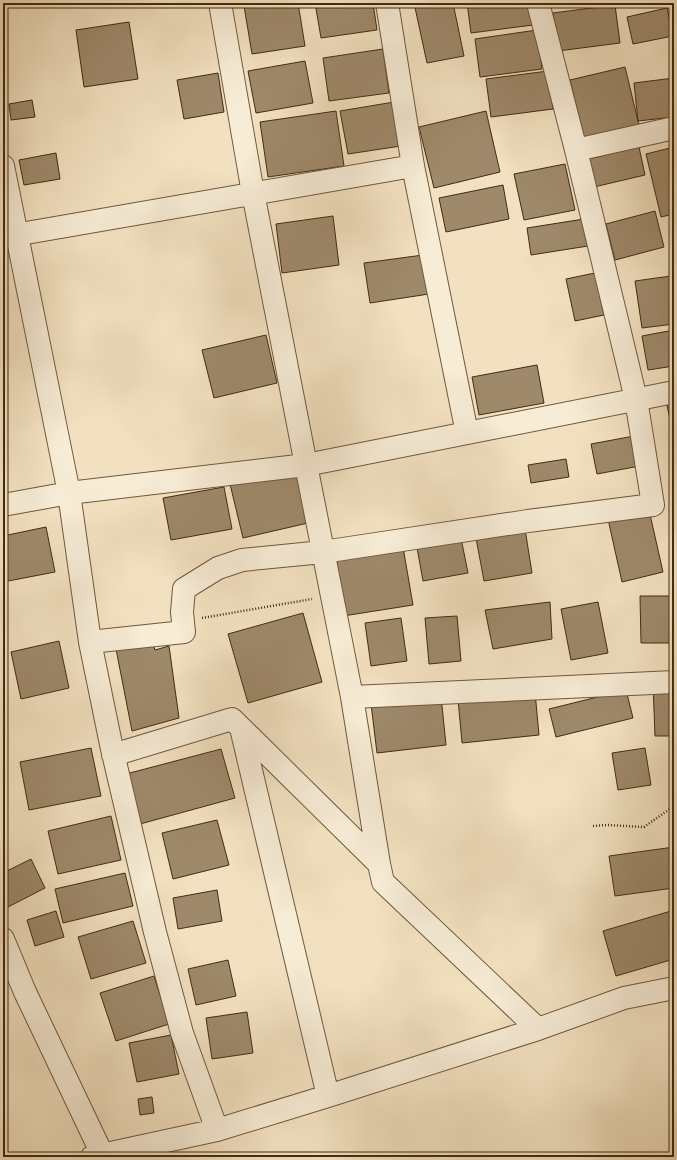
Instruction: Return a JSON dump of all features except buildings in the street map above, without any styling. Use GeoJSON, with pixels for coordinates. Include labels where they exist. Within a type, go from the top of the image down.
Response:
{"type":"FeatureCollection","features":[{"type":"Feature","properties":{"kind":"street"},"geometry":{"type":"LineString","coordinates":[[220,3],[254,193],[352,697],[383,882],[538,1029]]}},
{"type":"Feature","properties":{"kind":"street"},"geometry":{"type":"LineString","coordinates":[[387,3],[413,166],[466,433]]}},
{"type":"Feature","properties":{"kind":"street"},"geometry":{"type":"LineString","coordinates":[[90,642],[184,632],[184,589],[218,568],[242,560],[323,552],[520,522],[653,505],[636,399],[576,150],[538,3]]}},
{"type":"Feature","properties":{"kind":"street"},"geometry":{"type":"LineString","coordinates":[[576,150],[674,128]]}},
{"type":"Feature","properties":{"kind":"street"},"geometry":{"type":"LineString","coordinates":[[3,166],[10,235],[69,493],[90,642],[113,755],[155,932],[182,1033],[216,1130]]}},
{"type":"Feature","properties":{"kind":"street"},"geometry":{"type":"LineString","coordinates":[[10,235],[413,166]]}},
{"type":"Feature","properties":{"kind":"street"},"geometry":{"type":"LineString","coordinates":[[3,505],[69,493],[306,464],[674,392]]}},
{"type":"Feature","properties":{"kind":"street"},"geometry":{"type":"LineString","coordinates":[[352,697],[674,682]]}},
{"type":"Feature","properties":{"kind":"street"},"geometry":{"type":"LineString","coordinates":[[113,755],[232,719],[379,864]]}},
{"type":"Feature","properties":{"kind":"street"},"geometry":{"type":"LineString","coordinates":[[240,728],[328,1096]]}},
{"type":"Feature","properties":{"kind":"street"},"geometry":{"type":"LineString","coordinates":[[3,939],[97,1156],[216,1130],[538,1029],[624,998],[674,988]]}},
{"type":"Feature","properties":{"kind":"path"},"geometry":{"type":"LineString","coordinates":[[183,622],[332,596]]}},
{"type":"Feature","properties":{"kind":"path"},"geometry":{"type":"LineString","coordinates":[[593,826],[607,825],[644,827],[674,806]]}}]}
